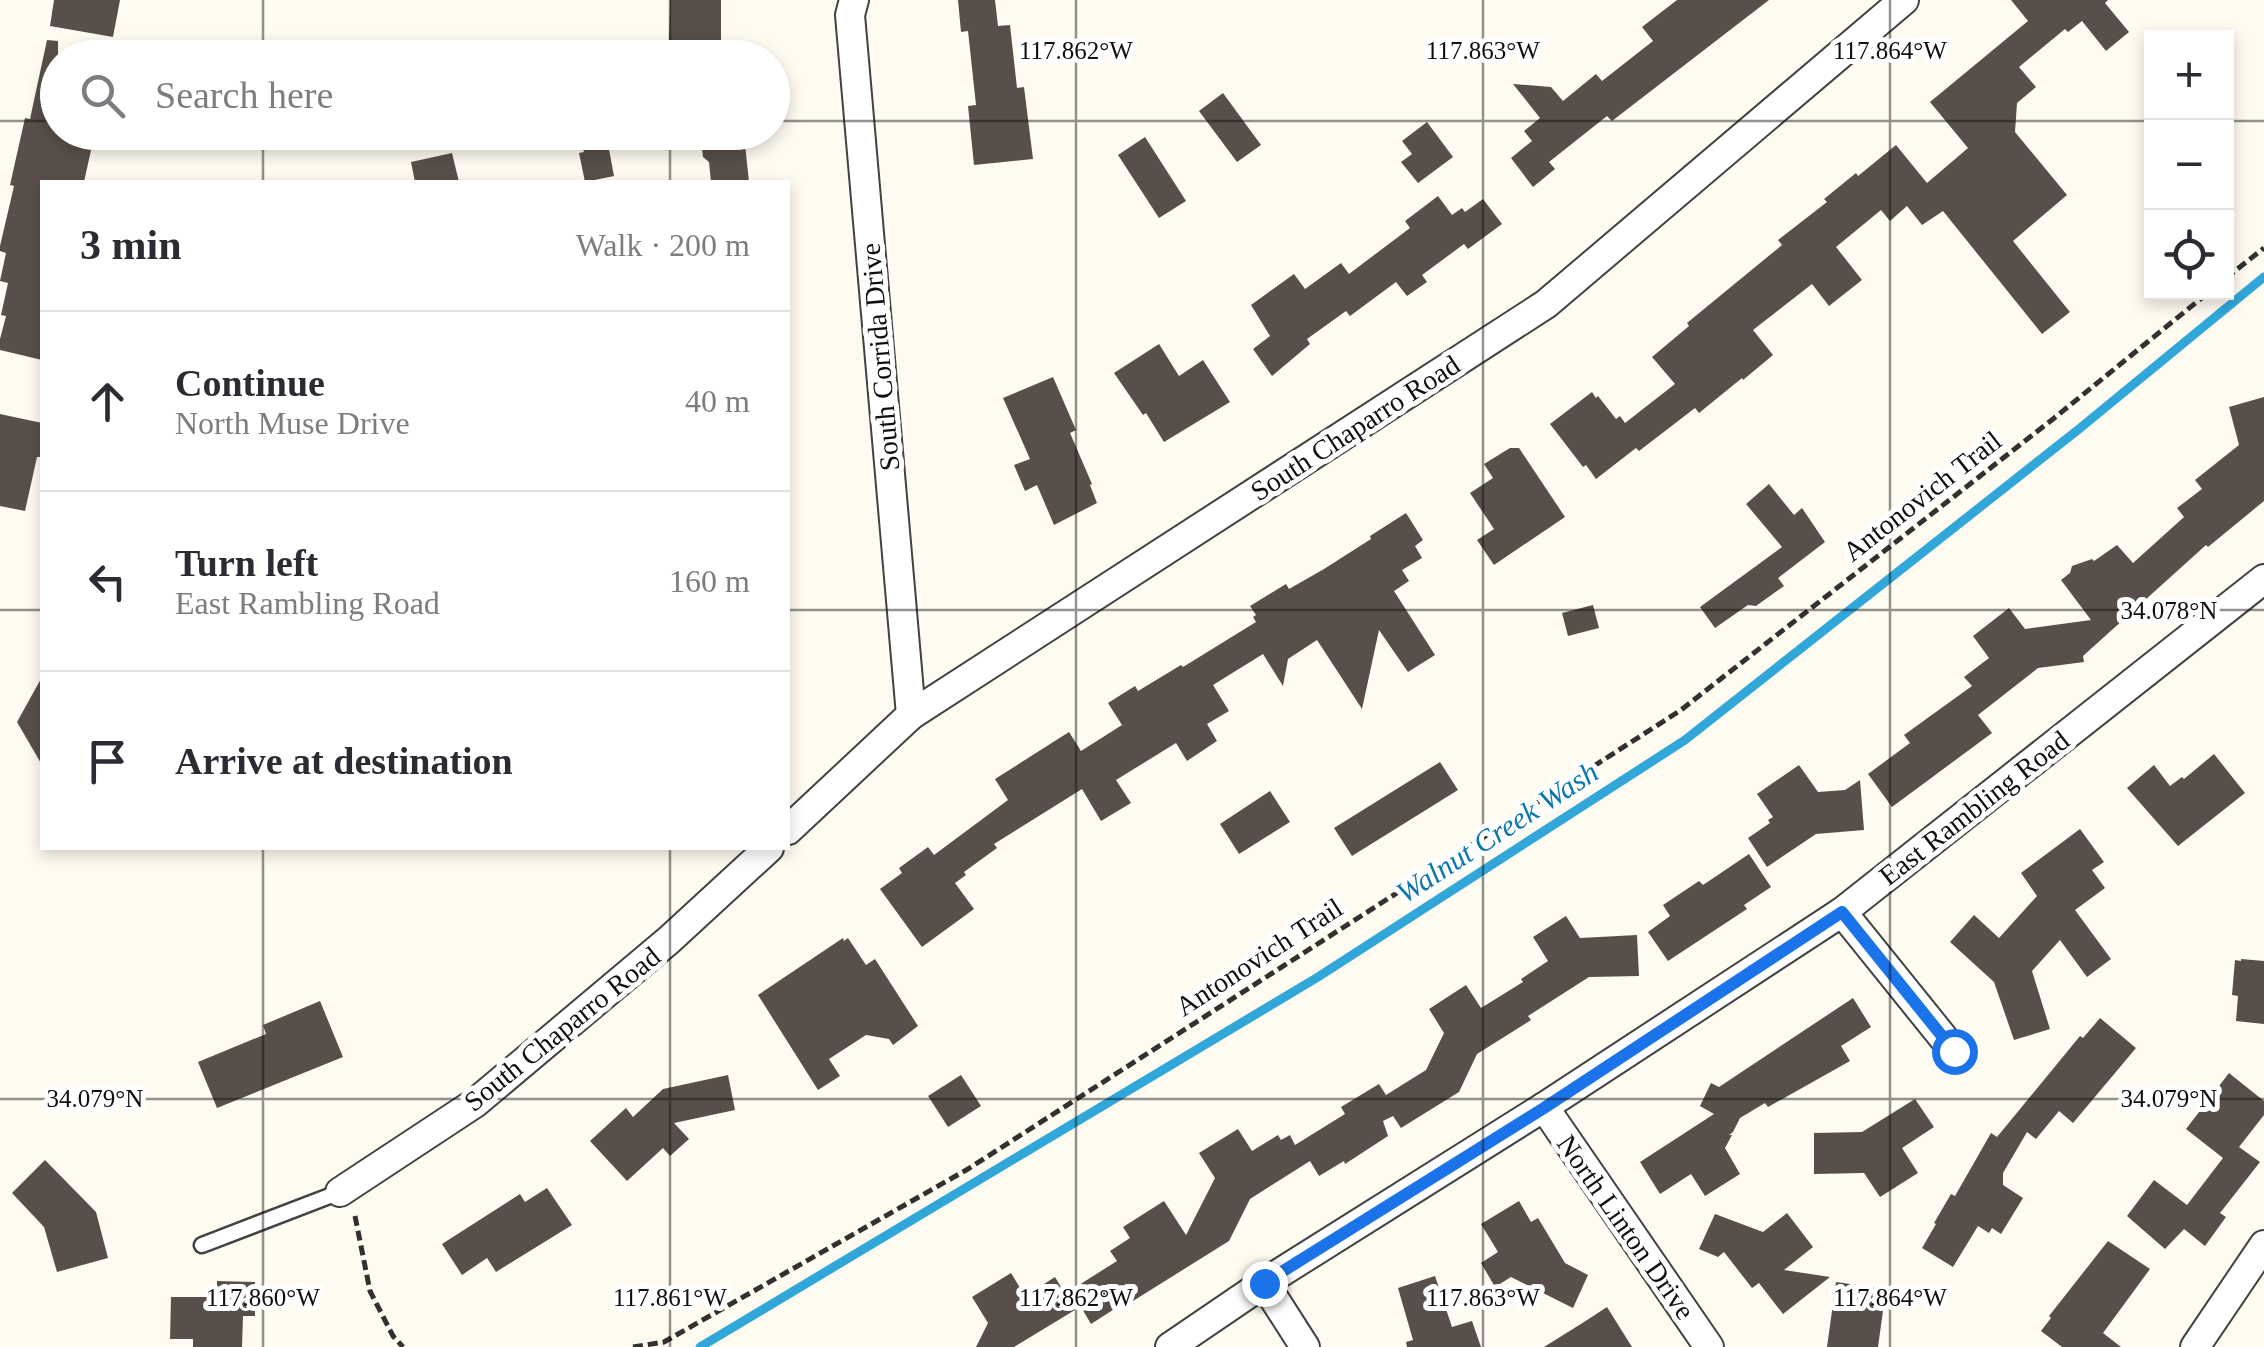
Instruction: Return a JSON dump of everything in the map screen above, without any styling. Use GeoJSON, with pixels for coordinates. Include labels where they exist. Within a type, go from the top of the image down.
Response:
{"type":"FeatureCollection","features":[{"type":"Feature","properties":{"kind":"street","name":"South Corrida Drive"},"geometry":{"type":"LineString","coordinates":[[854,0],[850,16],[912,714]]}},
{"type":"Feature","properties":{"kind":"street","name":"South Chaparro Road"},"geometry":{"type":"LineString","coordinates":[[790,828],[912,714],[1546,304],[1904,0]]}},
{"type":"Feature","properties":{"kind":"street","name":"East Rambling Road"},"geometry":{"type":"LineString","coordinates":[[1170,1347],[1842,912],[2264,579]]}},
{"type":"Feature","properties":{"kind":"street","name":"South Chaparro Road"},"geometry":{"type":"LineString","coordinates":[[340,1192],[475,1103],[669,940],[767,850]]}},
{"type":"Feature","properties":{"kind":"street"},"geometry":{"type":"LineString","coordinates":[[1842,912],[1954,1051]]}},
{"type":"Feature","properties":{"kind":"street","name":"North Linton Drive"},"geometry":{"type":"LineString","coordinates":[[1544,1108],[1709,1347]]}},
{"type":"Feature","properties":{"kind":"street"},"geometry":{"type":"LineString","coordinates":[[2195,1347],[2264,1245]]}},
{"type":"Feature","properties":{"kind":"street"},"geometry":{"type":"LineString","coordinates":[[1264,1283],[1305,1347]]}},
{"type":"Feature","properties":{"kind":"lane"},"geometry":{"type":"LineString","coordinates":[[202,1245],[340,1192]]}},
{"type":"Feature","properties":{"kind":"path"},"geometry":{"type":"LineString","coordinates":[[2234,272],[2264,248]]}},
{"type":"Feature","properties":{"kind":"path","name":"Antonovich Trail"},"geometry":{"type":"LineString","coordinates":[[633,1347],[664,1342],[968,1168],[1682,710],[2054,419],[2199,300]]}},
{"type":"Feature","properties":{"kind":"path"},"geometry":{"type":"LineString","coordinates":[[340,1192],[356,1218],[370,1291],[402,1347]]}},
{"type":"Feature","properties":{"kind":"building"},"geometry":{"type":"Polygon","coordinates":[[[54,0],[120,0],[113,37],[50,26],[54,0]]]}},
{"type":"Feature","properties":{"kind":"building"},"geometry":{"type":"Polygon","coordinates":[[[670,0],[721,0],[721,40],[669,40],[670,0]]]}},
{"type":"Feature","properties":{"kind":"building"},"geometry":{"type":"Polygon","coordinates":[[[958,0],[995,0],[998,26],[1010,25],[1017,88],[1024,87],[1033,159],[974,165],[968,106],[976,105],[968,31],[961,32],[958,0]]]}},
{"type":"Feature","properties":{"kind":"building"},"geometry":{"type":"Polygon","coordinates":[[[1677,0],[1769,0],[1612,121],[1607,116],[1549,162],[1555,169],[1533,187],[1511,158],[1532,141],[1524,131],[1540,118],[1513,84],[1551,87],[1563,101],[1596,74],[1602,81],[1653,41],[1642,27],[1677,0]]]}},
{"type":"Feature","properties":{"kind":"building"},"geometry":{"type":"Polygon","coordinates":[[[2011,0],[2108,0],[2105,3],[2129,32],[2106,51],[2082,21],[2068,32],[2065,29],[2019,67],[2036,87],[2017,103],[2015,132],[2067,195],[2013,241],[2070,312],[2042,334],[1943,211],[1922,225],[1907,206],[1890,221],[1881,210],[1836,247],[1862,280],[1829,306],[1812,284],[1753,330],[1773,355],[1699,413],[1695,408],[1596,479],[1550,424],[1592,392],[1616,419],[1620,416],[1625,423],[1675,384],[1652,357],[1782,245],[1778,240],[1827,202],[1824,199],[1896,145],[1927,183],[1968,148],[1930,102],[2028,21],[2011,0]]]}},
{"type":"Feature","properties":{"kind":"building"},"geometry":{"type":"Polygon","coordinates":[[[40,73],[40,150],[91,150],[84,180],[40,180],[40,360],[0,350],[6,316],[1,315],[8,283],[0,281],[6,253],[0,251],[0,246],[25,118],[30,119],[40,73]]]}},
{"type":"Feature","properties":{"kind":"building"},"geometry":{"type":"Polygon","coordinates":[[[1223,93],[1261,145],[1237,162],[1199,111],[1223,93]]]}},
{"type":"Feature","properties":{"kind":"building"},"geometry":{"type":"Polygon","coordinates":[[[1427,122],[1453,157],[1418,183],[1401,162],[1412,154],[1402,141],[1427,122]]]}},
{"type":"Feature","properties":{"kind":"building"},"geometry":{"type":"Polygon","coordinates":[[[1145,137],[1186,201],[1159,218],[1118,155],[1145,137]]]}},
{"type":"Feature","properties":{"kind":"building"},"geometry":{"type":"Polygon","coordinates":[[[609,150],[614,176],[585,180],[579,153],[609,150]]]}},
{"type":"Feature","properties":{"kind":"building"},"geometry":{"type":"Polygon","coordinates":[[[702,150],[746,150],[749,180],[711,180],[709,162],[702,150]]]}},
{"type":"Feature","properties":{"kind":"building"},"geometry":{"type":"Polygon","coordinates":[[[452,153],[459,180],[415,180],[411,162],[452,153]]]}},
{"type":"Feature","properties":{"kind":"building"},"geometry":{"type":"Polygon","coordinates":[[[1438,196],[1452,215],[1462,208],[1465,212],[1483,199],[1502,224],[1468,249],[1464,244],[1422,275],[1427,282],[1407,296],[1396,282],[1350,316],[1346,311],[1307,339],[1310,344],[1272,376],[1253,349],[1270,336],[1251,305],[1294,274],[1305,289],[1341,263],[1349,274],[1410,228],[1405,221],[1438,196]]]}},
{"type":"Feature","properties":{"kind":"building"},"geometry":{"type":"Polygon","coordinates":[[[1159,344],[1179,376],[1203,360],[1230,402],[1164,442],[1114,373],[1159,344]]]}},
{"type":"Feature","properties":{"kind":"building"},"geometry":{"type":"Polygon","coordinates":[[[1053,377],[1076,430],[1070,433],[1097,503],[1054,525],[1037,485],[1025,491],[1014,465],[1030,459],[1003,398],[1053,377]]]}},
{"type":"Feature","properties":{"kind":"building"},"geometry":{"type":"Polygon","coordinates":[[[2264,397],[2264,501],[2206,545],[2083,656],[2084,662],[2038,668],[1978,715],[1992,733],[1892,807],[1868,774],[1910,743],[1904,735],[1972,686],[1964,677],[1989,658],[1973,636],[2009,608],[2025,629],[2091,620],[2061,580],[2072,566],[2094,561],[2117,545],[2133,563],[2184,517],[2177,508],[2202,489],[2195,480],[2239,445],[2229,407],[2264,397]]]}},
{"type":"Feature","properties":{"kind":"building"},"geometry":{"type":"Polygon","coordinates":[[[0,414],[40,423],[40,457],[25,511],[0,506],[0,414]]]}},
{"type":"Feature","properties":{"kind":"building"},"geometry":{"type":"Polygon","coordinates":[[[1510,448],[1519,448],[1565,517],[1494,565],[1477,540],[1494,529],[1470,493],[1493,478],[1484,464],[1510,448]]]}},
{"type":"Feature","properties":{"kind":"building"},"geometry":{"type":"Polygon","coordinates":[[[1769,484],[1794,515],[1802,508],[1825,542],[1778,578],[1784,586],[1715,628],[1700,607],[1782,547],[1746,504],[1769,484]]]}},
{"type":"Feature","properties":{"kind":"building"},"geometry":{"type":"Polygon","coordinates":[[[1406,513],[1423,540],[1415,546],[1422,558],[1402,570],[1409,581],[1394,591],[1435,655],[1408,672],[1379,630],[1362,709],[1317,640],[1288,659],[1283,686],[1263,654],[1213,685],[1229,711],[1207,724],[1217,741],[1187,761],[1176,743],[1116,780],[1131,803],[1101,821],[1082,789],[994,844],[997,848],[955,883],[974,909],[922,947],[880,889],[902,873],[899,868],[928,847],[934,855],[1008,800],[995,779],[1069,732],[1081,751],[1122,725],[1108,703],[1135,686],[1138,691],[1183,667],[1256,622],[1250,606],[1286,584],[1289,589],[1324,569],[1406,513]]]}},
{"type":"Feature","properties":{"kind":"building"},"geometry":{"type":"Polygon","coordinates":[[[1593,605],[1599,628],[1568,636],[1562,613],[1593,605]]]}},
{"type":"Feature","properties":{"kind":"building"},"geometry":{"type":"Polygon","coordinates":[[[40,681],[40,762],[17,722],[40,681]]]}},
{"type":"Feature","properties":{"kind":"building"},"geometry":{"type":"Polygon","coordinates":[[[2214,754],[2245,793],[2178,846],[2127,788],[2154,765],[2170,786],[2214,754]]]}},
{"type":"Feature","properties":{"kind":"building"},"geometry":{"type":"Polygon","coordinates":[[[1440,762],[1458,790],[1352,856],[1334,828],[1440,762]]]}},
{"type":"Feature","properties":{"kind":"building"},"geometry":{"type":"Polygon","coordinates":[[[1799,765],[1818,792],[1845,790],[1860,780],[1864,830],[1816,834],[1767,867],[1748,838],[1773,817],[1757,794],[1799,765]]]}},
{"type":"Feature","properties":{"kind":"building"},"geometry":{"type":"Polygon","coordinates":[[[1270,791],[1290,822],[1239,854],[1220,824],[1270,791]]]}},
{"type":"Feature","properties":{"kind":"building"},"geometry":{"type":"Polygon","coordinates":[[[2080,829],[2104,862],[2092,870],[2105,888],[2075,910],[2111,959],[2087,977],[2060,940],[2032,971],[2050,1029],[2014,1040],[1994,982],[1950,942],[1974,915],[1999,938],[2037,896],[2021,873],[2080,829]]]}},
{"type":"Feature","properties":{"kind":"building"},"geometry":{"type":"Polygon","coordinates":[[[1749,854],[1771,887],[1744,905],[1747,909],[1668,961],[1648,932],[1670,916],[1663,905],[1699,881],[1703,885],[1749,854]]]}},
{"type":"Feature","properties":{"kind":"building"},"geometry":{"type":"Polygon","coordinates":[[[1566,916],[1580,938],[1637,935],[1639,976],[1589,977],[1477,1054],[1459,1092],[1401,1128],[1393,1116],[1383,1121],[1388,1136],[1345,1164],[1344,1161],[1319,1176],[1310,1161],[1250,1199],[1229,1241],[1091,1324],[1071,1290],[1117,1261],[1110,1251],[1130,1238],[1123,1227],[1164,1201],[1186,1235],[1215,1178],[1199,1153],[1238,1129],[1252,1151],[1278,1135],[1281,1140],[1290,1135],[1295,1145],[1345,1114],[1341,1107],[1379,1084],[1386,1095],[1426,1070],[1444,1033],[1429,1009],[1466,985],[1481,1008],[1523,982],[1521,979],[1548,961],[1533,937],[1566,916]]]}},
{"type":"Feature","properties":{"kind":"building"},"geometry":{"type":"Polygon","coordinates":[[[848,938],[866,965],[875,959],[918,1026],[893,1045],[889,1039],[866,1035],[829,1059],[840,1076],[818,1090],[758,995],[848,938]]]}},
{"type":"Feature","properties":{"kind":"building"},"geometry":{"type":"Polygon","coordinates":[[[2235,960],[2264,961],[2264,1024],[2236,1021],[2238,996],[2232,995],[2235,960]]]}},
{"type":"Feature","properties":{"kind":"building"},"geometry":{"type":"Polygon","coordinates":[[[1853,998],[1871,1027],[1841,1046],[1850,1061],[1768,1107],[1765,1103],[1740,1118],[1725,1148],[1740,1174],[1705,1196],[1691,1174],[1660,1194],[1640,1162],[1714,1114],[1700,1106],[1711,1083],[1719,1087],[1853,998]]]}},
{"type":"Feature","properties":{"kind":"building"},"geometry":{"type":"Polygon","coordinates":[[[320,1001],[343,1057],[217,1108],[198,1062],[266,1034],[263,1025],[320,1001]]]}},
{"type":"Feature","properties":{"kind":"building"},"geometry":{"type":"Polygon","coordinates":[[[2100,1018],[2136,1048],[2073,1123],[2059,1111],[2036,1139],[2027,1132],[2003,1173],[2003,1185],[2023,1198],[2001,1234],[1978,1226],[1953,1267],[1922,1248],[1991,1133],[1997,1137],[2080,1036],[2083,1038],[2100,1018]]]}},
{"type":"Feature","properties":{"kind":"building"},"geometry":{"type":"Polygon","coordinates":[[[2229,1073],[2264,1101],[2264,1115],[2239,1147],[2260,1162],[2220,1213],[2226,1217],[2205,1246],[2184,1229],[2165,1249],[2127,1216],[2154,1180],[2187,1205],[2223,1158],[2186,1129],[2229,1073]]]}},
{"type":"Feature","properties":{"kind":"building"},"geometry":{"type":"Polygon","coordinates":[[[728,1075],[735,1110],[674,1123],[689,1139],[670,1156],[663,1148],[627,1181],[590,1141],[626,1108],[633,1117],[663,1089],[728,1075]]]}},
{"type":"Feature","properties":{"kind":"building"},"geometry":{"type":"Polygon","coordinates":[[[961,1075],[981,1106],[948,1127],[928,1096],[961,1075]]]}},
{"type":"Feature","properties":{"kind":"building"},"geometry":{"type":"Polygon","coordinates":[[[1915,1099],[1934,1127],[1902,1148],[1918,1173],[1880,1197],[1864,1173],[1814,1174],[1814,1133],[1862,1132],[1915,1099]]]}},
{"type":"Feature","properties":{"kind":"building"},"geometry":{"type":"Polygon","coordinates":[[[45,1160],[96,1212],[108,1258],[57,1272],[44,1227],[12,1193],[45,1160]]]}},
{"type":"Feature","properties":{"kind":"building"},"geometry":{"type":"Polygon","coordinates":[[[547,1188],[572,1225],[496,1272],[487,1258],[462,1275],[442,1244],[520,1194],[525,1202],[547,1188]]]}},
{"type":"Feature","properties":{"kind":"building"},"geometry":{"type":"Polygon","coordinates":[[[1519,1201],[1531,1222],[1538,1218],[1565,1263],[1588,1275],[1573,1308],[1511,1277],[1495,1287],[1481,1263],[1498,1252],[1481,1224],[1519,1201]]]}},
{"type":"Feature","properties":{"kind":"building"},"geometry":{"type":"Polygon","coordinates":[[[1787,1213],[1813,1247],[1784,1270],[1830,1277],[1783,1314],[1759,1283],[1752,1288],[1724,1252],[1718,1257],[1699,1249],[1715,1214],[1763,1232],[1787,1213]]]}},
{"type":"Feature","properties":{"kind":"building"},"geometry":{"type":"Polygon","coordinates":[[[2108,1241],[2150,1269],[2103,1333],[2121,1347],[2062,1347],[2041,1331],[2108,1241]]]}},
{"type":"Feature","properties":{"kind":"building"},"geometry":{"type":"Polygon","coordinates":[[[1011,1273],[1025,1296],[1055,1277],[1075,1310],[1014,1347],[976,1347],[988,1323],[972,1297],[1011,1273]]]}},
{"type":"Feature","properties":{"kind":"building"},"geometry":{"type":"Polygon","coordinates":[[[1435,1276],[1452,1327],[1472,1321],[1481,1347],[1407,1347],[1406,1342],[1413,1340],[1398,1288],[1435,1276]]]}},
{"type":"Feature","properties":{"kind":"building"},"geometry":{"type":"Polygon","coordinates":[[[217,1281],[255,1282],[255,1316],[243,1316],[242,1347],[193,1347],[193,1339],[170,1339],[171,1297],[217,1297],[217,1281]]]}},
{"type":"Feature","properties":{"kind":"building"},"geometry":{"type":"Polygon","coordinates":[[[1836,1282],[1886,1289],[1878,1347],[1827,1347],[1836,1282]]]}},
{"type":"Feature","properties":{"kind":"building"},"geometry":{"type":"Polygon","coordinates":[[[1607,1307],[1632,1347],[1544,1347],[1584,1322],[1607,1307]]]}},
{"type":"Feature","properties":{"kind":"waterway","name":"Walnut Creek Wash"},"geometry":{"type":"LineString","coordinates":[[700,1347],[1318,977],[1685,740],[2079,429],[2264,277]]}},
{"type":"Feature","properties":{"kind":"route"},"geometry":{"type":"LineString","coordinates":[[1264,1283],[1544,1108],[1842,912],[1954,1051]]}}]}
